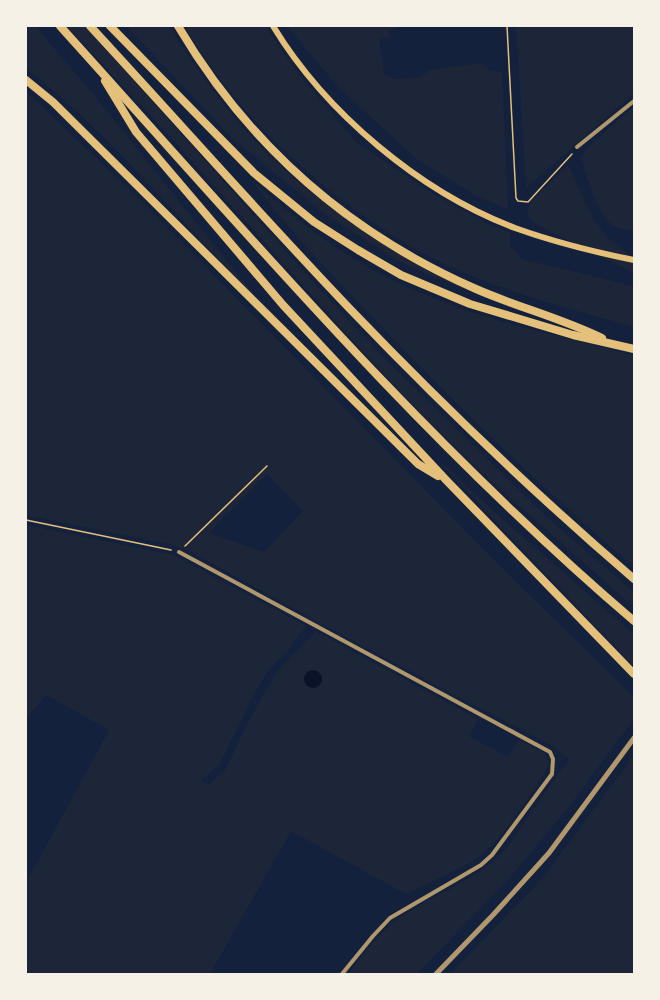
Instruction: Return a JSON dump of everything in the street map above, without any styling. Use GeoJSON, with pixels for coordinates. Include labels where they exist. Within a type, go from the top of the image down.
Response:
{"type":"FeatureCollection","features":[{"type":"Feature","properties":{"kind":"highway"},"geometry":{"type":"LineString","coordinates":[[60,26],[388,386],[506,505],[634,621]]}},
{"type":"Feature","properties":{"kind":"highway"},"geometry":{"type":"LineString","coordinates":[[90,26],[400,360],[512,471],[634,579]]}},
{"type":"Feature","properties":{"kind":"highway"},"geometry":{"type":"LineString","coordinates":[[110,26],[254,173],[314,222],[358,250],[401,275],[470,304],[552,329],[634,350]]}},
{"type":"Feature","properties":{"kind":"highway"},"geometry":{"type":"LineString","coordinates":[[178,26],[199,62],[250,128],[303,181],[344,213],[384,241],[429,267],[477,289],[575,325],[614,344]]}},
{"type":"Feature","properties":{"kind":"highway"},"geometry":{"type":"LineString","coordinates":[[94,64],[136,132],[283,305],[447,481],[634,674]]}},
{"type":"Feature","properties":{"kind":"highway"},"geometry":{"type":"LineString","coordinates":[[26,80],[52,102],[418,464],[447,481]]}},
{"type":"Feature","properties":{"kind":"main road"},"geometry":{"type":"LineString","coordinates":[[273,26],[308,75],[349,119],[388,154],[434,186],[474,209],[513,227],[562,244],[634,260]]}},
{"type":"Feature","properties":{"kind":"street"},"geometry":{"type":"LineString","coordinates":[[577,147],[634,101]]}},
{"type":"Feature","properties":{"kind":"street"},"geometry":{"type":"LineString","coordinates":[[179,552],[550,752],[553,759],[552,774],[492,855],[481,865],[390,918],[342,975]]}},
{"type":"Feature","properties":{"kind":"street"},"geometry":{"type":"LineString","coordinates":[[436,975],[549,853],[634,738]]}},
{"type":"Feature","properties":{"kind":"path"},"geometry":{"type":"LineString","coordinates":[[507,26],[516,198],[521,202],[528,202],[577,147]]}},
{"type":"Feature","properties":{"kind":"path"},"geometry":{"type":"LineString","coordinates":[[26,520],[179,552],[267,466]]}},
{"type":"Feature","properties":{"kind":"shaded area"},"geometry":{"type":"Polygon","coordinates":[[[26,26],[35,26],[94,95],[255,296],[116,149],[26,68],[26,26]]]}},
{"type":"Feature","properties":{"kind":"shaded area"},"geometry":{"type":"Polygon","coordinates":[[[67,26],[85,26],[383,357],[551,521],[634,592],[634,607],[482,473],[415,407],[67,26]]]}},
{"type":"Feature","properties":{"kind":"shaded area"},"geometry":{"type":"Polygon","coordinates":[[[126,26],[169,26],[226,107],[269,156],[293,178],[353,222],[490,299],[397,260],[326,215],[232,138],[126,26]]]}},
{"type":"Feature","properties":{"kind":"shaded area"},"geometry":{"type":"Polygon","coordinates":[[[185,26],[265,26],[299,75],[355,141],[428,191],[490,225],[510,232],[510,245],[522,259],[634,286],[634,327],[549,303],[485,281],[425,254],[385,230],[345,202],[270,136],[237,100],[208,63],[185,26]]]}},
{"type":"Feature","properties":{"kind":"shaded area"},"geometry":{"type":"Polygon","coordinates":[[[287,26],[404,26],[389,31],[390,38],[379,39],[384,74],[394,79],[419,78],[430,70],[482,63],[490,71],[502,72],[508,210],[475,195],[418,160],[341,90],[287,26]]]}},
{"type":"Feature","properties":{"kind":"shaded area"},"geometry":{"type":"Polygon","coordinates":[[[516,26],[634,26],[634,93],[526,188],[516,26]]]}},
{"type":"Feature","properties":{"kind":"shaded area"},"geometry":{"type":"Polygon","coordinates":[[[26,91],[142,202],[493,559],[634,697],[634,719],[568,808],[507,881],[417,974],[349,974],[372,943],[393,923],[494,861],[505,850],[569,759],[551,745],[370,650],[190,551],[173,545],[26,515],[26,91]],[[267,474],[209,533],[264,552],[303,511],[267,474]]]}},
{"type":"Feature","properties":{"kind":"shaded area"},"geometry":{"type":"Polygon","coordinates":[[[634,106],[634,231],[616,227],[603,215],[593,195],[581,156],[634,106]]]}},
{"type":"Feature","properties":{"kind":"shaded area"},"geometry":{"type":"Polygon","coordinates":[[[568,165],[594,220],[607,237],[634,259],[634,273],[534,223],[527,214],[531,201],[568,165]]]}},
{"type":"Feature","properties":{"kind":"shaded area"},"geometry":{"type":"Polygon","coordinates":[[[250,178],[320,236],[378,273],[399,283],[485,316],[634,355],[634,567],[535,478],[439,386],[311,252],[250,178]]]}},
{"type":"Feature","properties":{"kind":"shaded area"},"geometry":{"type":"Polygon","coordinates":[[[439,462],[634,634],[634,666],[439,462]]]}},
{"type":"Feature","properties":{"kind":"shaded area"},"geometry":{"type":"Polygon","coordinates":[[[26,525],[173,555],[306,626],[287,652],[270,668],[256,690],[219,765],[201,780],[208,785],[226,769],[246,725],[276,673],[315,631],[478,719],[469,736],[507,757],[519,740],[544,753],[549,763],[545,773],[512,821],[483,853],[472,862],[406,894],[291,831],[210,974],[26,974],[26,883],[109,730],[46,695],[26,719],[26,525]]]}},
{"type":"Feature","properties":{"kind":"shaded area"},"geometry":{"type":"Polygon","coordinates":[[[313,670],[319,673],[322,679],[319,685],[313,688],[307,685],[304,679],[307,673],[313,670]]]}},
{"type":"Feature","properties":{"kind":"shaded area"},"geometry":{"type":"Polygon","coordinates":[[[634,755],[634,974],[450,974],[542,879],[634,755]]]}}]}
